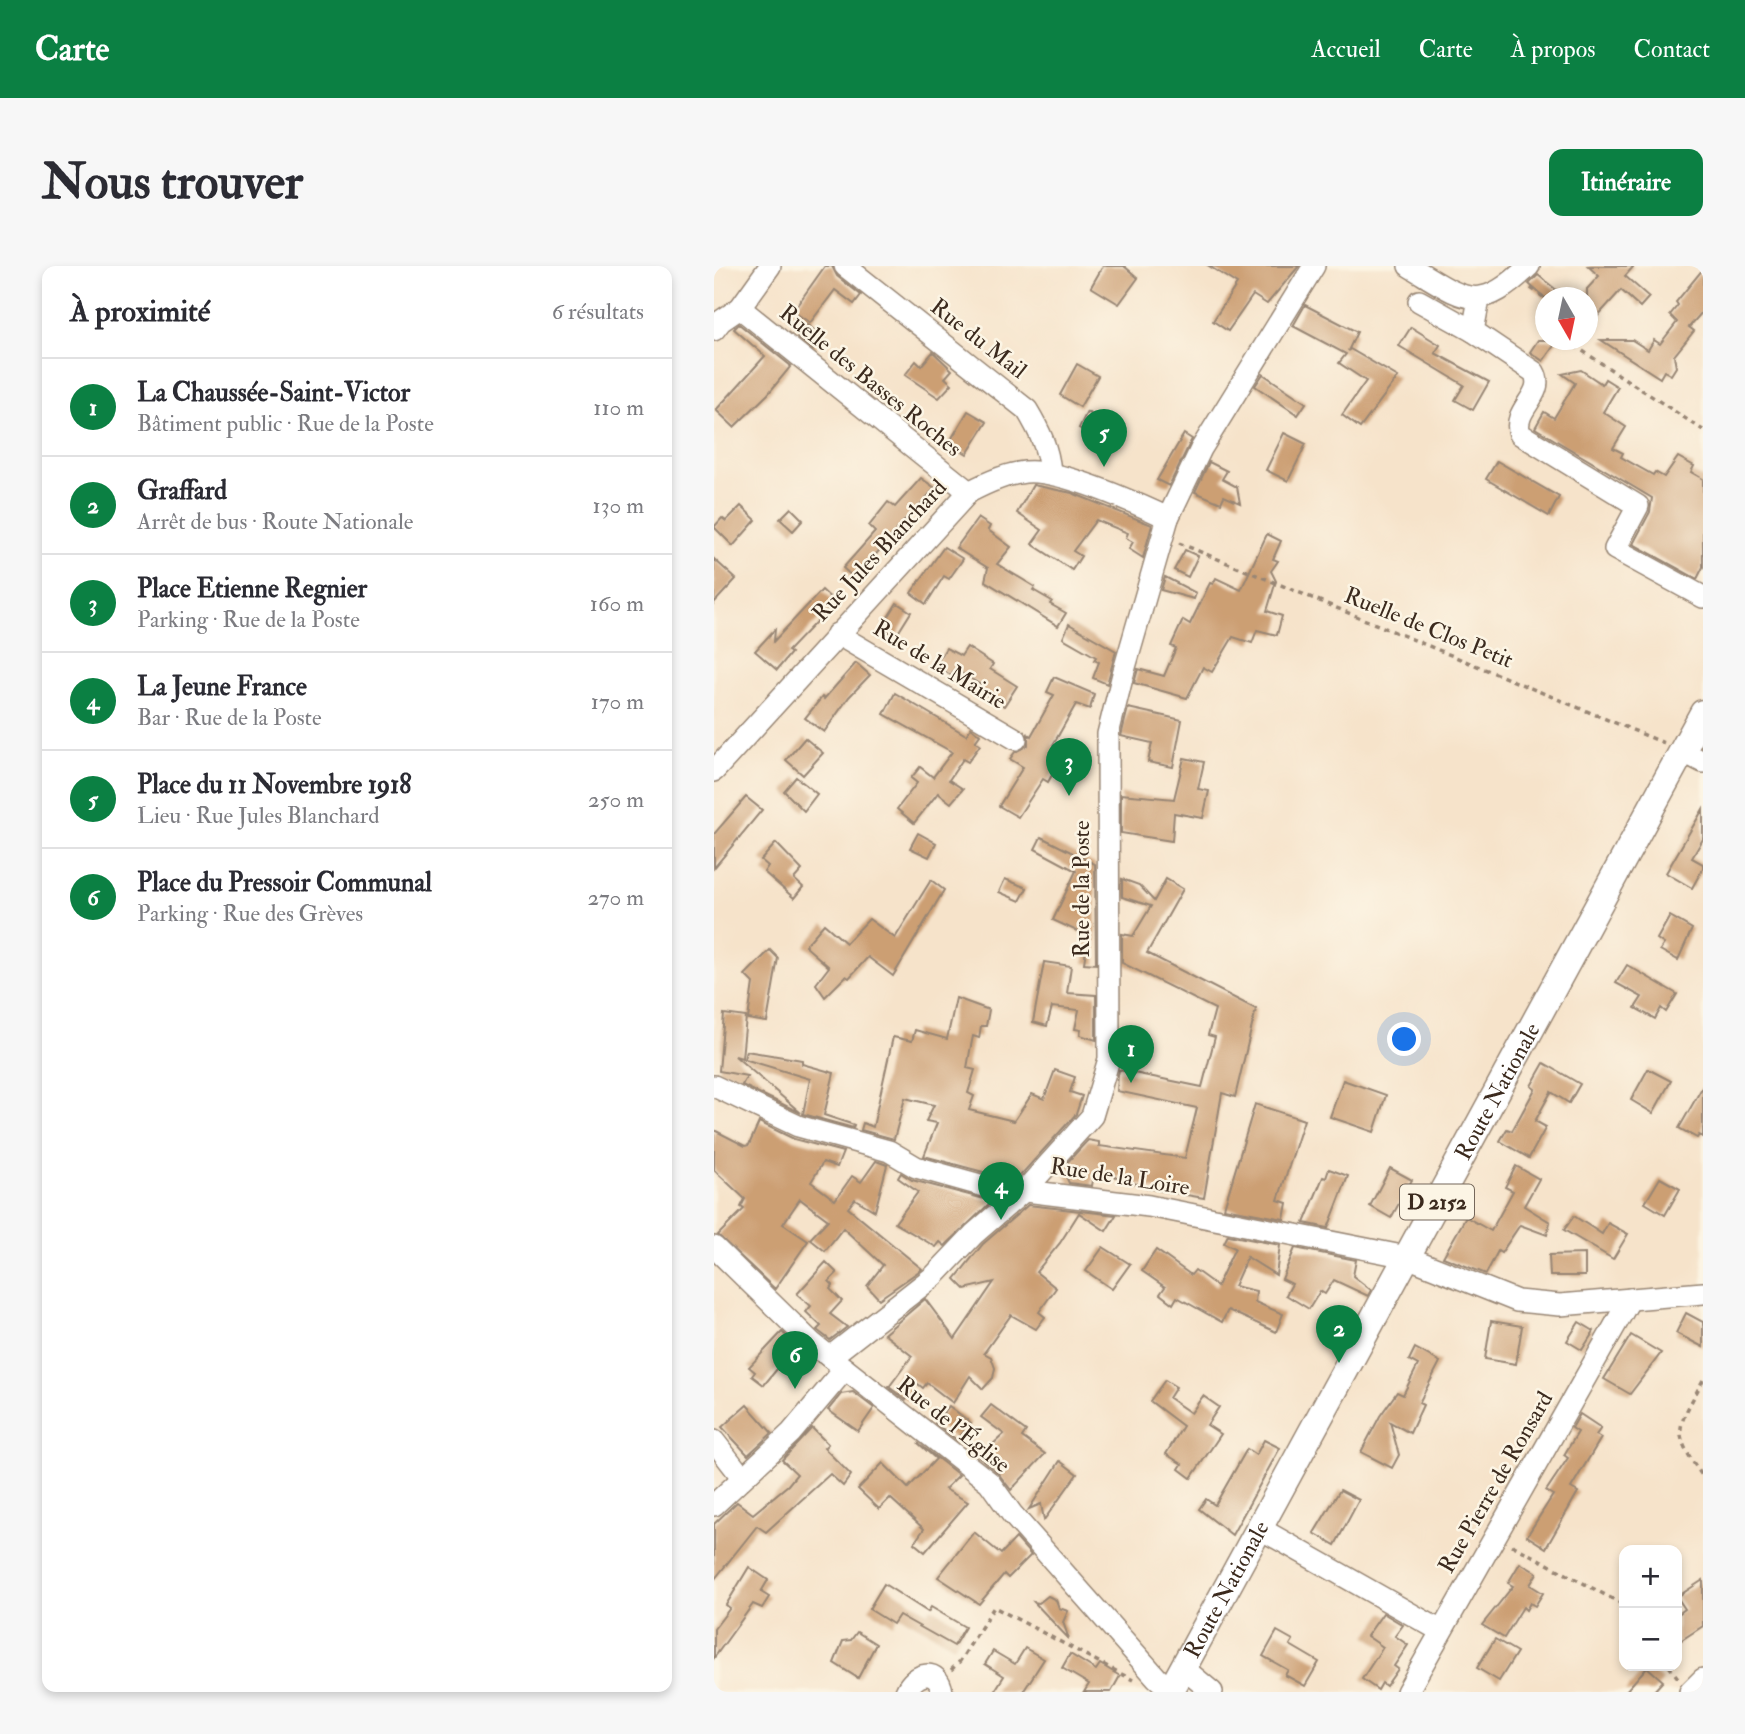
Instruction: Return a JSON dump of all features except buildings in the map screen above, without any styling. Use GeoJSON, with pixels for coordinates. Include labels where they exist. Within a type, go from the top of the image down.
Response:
{"type":"FeatureCollection","features":[{"type":"Feature","properties":{"kind":"main road","name":"Route Nationale"},"geometry":{"type":"LineString","coordinates":[[1170,1682],[1259,1528],[1407,1257],[1692,756],[1703,713]]}},
{"type":"Feature","properties":{"kind":"street"},"geometry":{"type":"LineString","coordinates":[[714,330],[721,321],[740,308],[770,266]]}},
{"type":"Feature","properties":{"kind":"street","name":"Rue du Mail"},"geometry":{"type":"LineString","coordinates":[[845,266],[1027,410],[1040,431],[1050,472]]}},
{"type":"Feature","properties":{"kind":"street","name":"Rue de la Poste"},"geometry":{"type":"LineString","coordinates":[[714,1505],[805,1418],[837,1363],[934,1276],[974,1234],[1026,1189],[1092,1116],[1109,1059],[1108,734],[1165,527],[1201,449],[1314,266]]}},
{"type":"Feature","properties":{"kind":"street"},"geometry":{"type":"LineString","coordinates":[[1409,266],[1458,294],[1479,299],[1497,294],[1529,266]]}},
{"type":"Feature","properties":{"kind":"street"},"geometry":{"type":"LineString","coordinates":[[1473,331],[1479,299]]}},
{"type":"Feature","properties":{"kind":"street"},"geometry":{"type":"LineString","coordinates":[[1419,300],[1473,331],[1534,372],[1538,387],[1519,415],[1520,434],[1638,506],[1615,549],[1703,597]]}},
{"type":"Feature","properties":{"kind":"street","name":"Ruelle des Basses Roches"},"geometry":{"type":"LineString","coordinates":[[740,308],[969,492]]}},
{"type":"Feature","properties":{"kind":"street","name":"Rue Jules Blanchard"},"geometry":{"type":"LineString","coordinates":[[714,771],[969,492],[1005,476],[1024,472],[1050,472],[1165,527]]}},
{"type":"Feature","properties":{"kind":"street","name":"Rue de la Mairie"},"geometry":{"type":"LineString","coordinates":[[837,634],[1016,739]]}},
{"type":"Feature","properties":{"kind":"street","name":"Rue de la Loire"},"geometry":{"type":"LineString","coordinates":[[714,1086],[798,1126],[889,1151],[916,1167],[984,1185],[1149,1206],[1407,1257],[1517,1301],[1560,1305],[1703,1293]]}},
{"type":"Feature","properties":{"kind":"street","name":"Rue de l'Église"},"geometry":{"type":"LineString","coordinates":[[714,1247],[837,1363],[989,1482],[1012,1514],[1170,1682],[1212,1692]]}},
{"type":"Feature","properties":{"kind":"street","name":"Rue Pierre de Ronsard"},"geometry":{"type":"LineString","coordinates":[[1407,1692],[1630,1299]]}},
{"type":"Feature","properties":{"kind":"street"},"geometry":{"type":"LineString","coordinates":[[714,1441],[742,1477]]}},
{"type":"Feature","properties":{"kind":"street"},"geometry":{"type":"LineString","coordinates":[[1259,1528],[1441,1631]]}},
{"type":"Feature","properties":{"kind":"street"},"geometry":{"type":"LineString","coordinates":[[906,1692],[912,1679],[919,1675],[930,1674],[941,1687]]}},
{"type":"Feature","properties":{"kind":"street"},"geometry":{"type":"LineString","coordinates":[[1690,1692],[1703,1679]]}},
{"type":"Feature","properties":{"kind":"path"},"geometry":{"type":"LineString","coordinates":[[1581,350],[1703,430]]}},
{"type":"Feature","properties":{"kind":"path","name":"Ruelle de Clos Petit"},"geometry":{"type":"LineString","coordinates":[[1165,527],[1692,756]]}},
{"type":"Feature","properties":{"kind":"path"},"geometry":{"type":"LineString","coordinates":[[1703,1380],[1680,1424],[1681,1445],[1703,1477]]}},
{"type":"Feature","properties":{"kind":"path"},"geometry":{"type":"LineString","coordinates":[[1495,1536],[1619,1602]]}},
{"type":"Feature","properties":{"kind":"path"},"geometry":{"type":"LineString","coordinates":[[941,1687],[994,1606],[1141,1685],[1170,1682]]}},
{"type":"Feature","properties":{"kind":"place","name":"Place du 11 Novembre 1918"},"geometry":{"type":"Point","coordinates":[1104,467]}},
{"type":"Feature","properties":{"kind":"place","name":"Place Etienne Regnier"},"geometry":{"type":"Point","coordinates":[1069,796]}},
{"type":"Feature","properties":{"kind":"place","name":"La Chaussée-Saint-Victor"},"geometry":{"type":"Point","coordinates":[1131,1083]}},
{"type":"Feature","properties":{"kind":"place","name":"La Jeune France"},"geometry":{"type":"Point","coordinates":[1001,1220]}},
{"type":"Feature","properties":{"kind":"place","name":"Graffard"},"geometry":{"type":"Point","coordinates":[1339,1363]}},
{"type":"Feature","properties":{"kind":"place","name":"Place du Pressoir Communal"},"geometry":{"type":"Point","coordinates":[795,1389]}}]}
